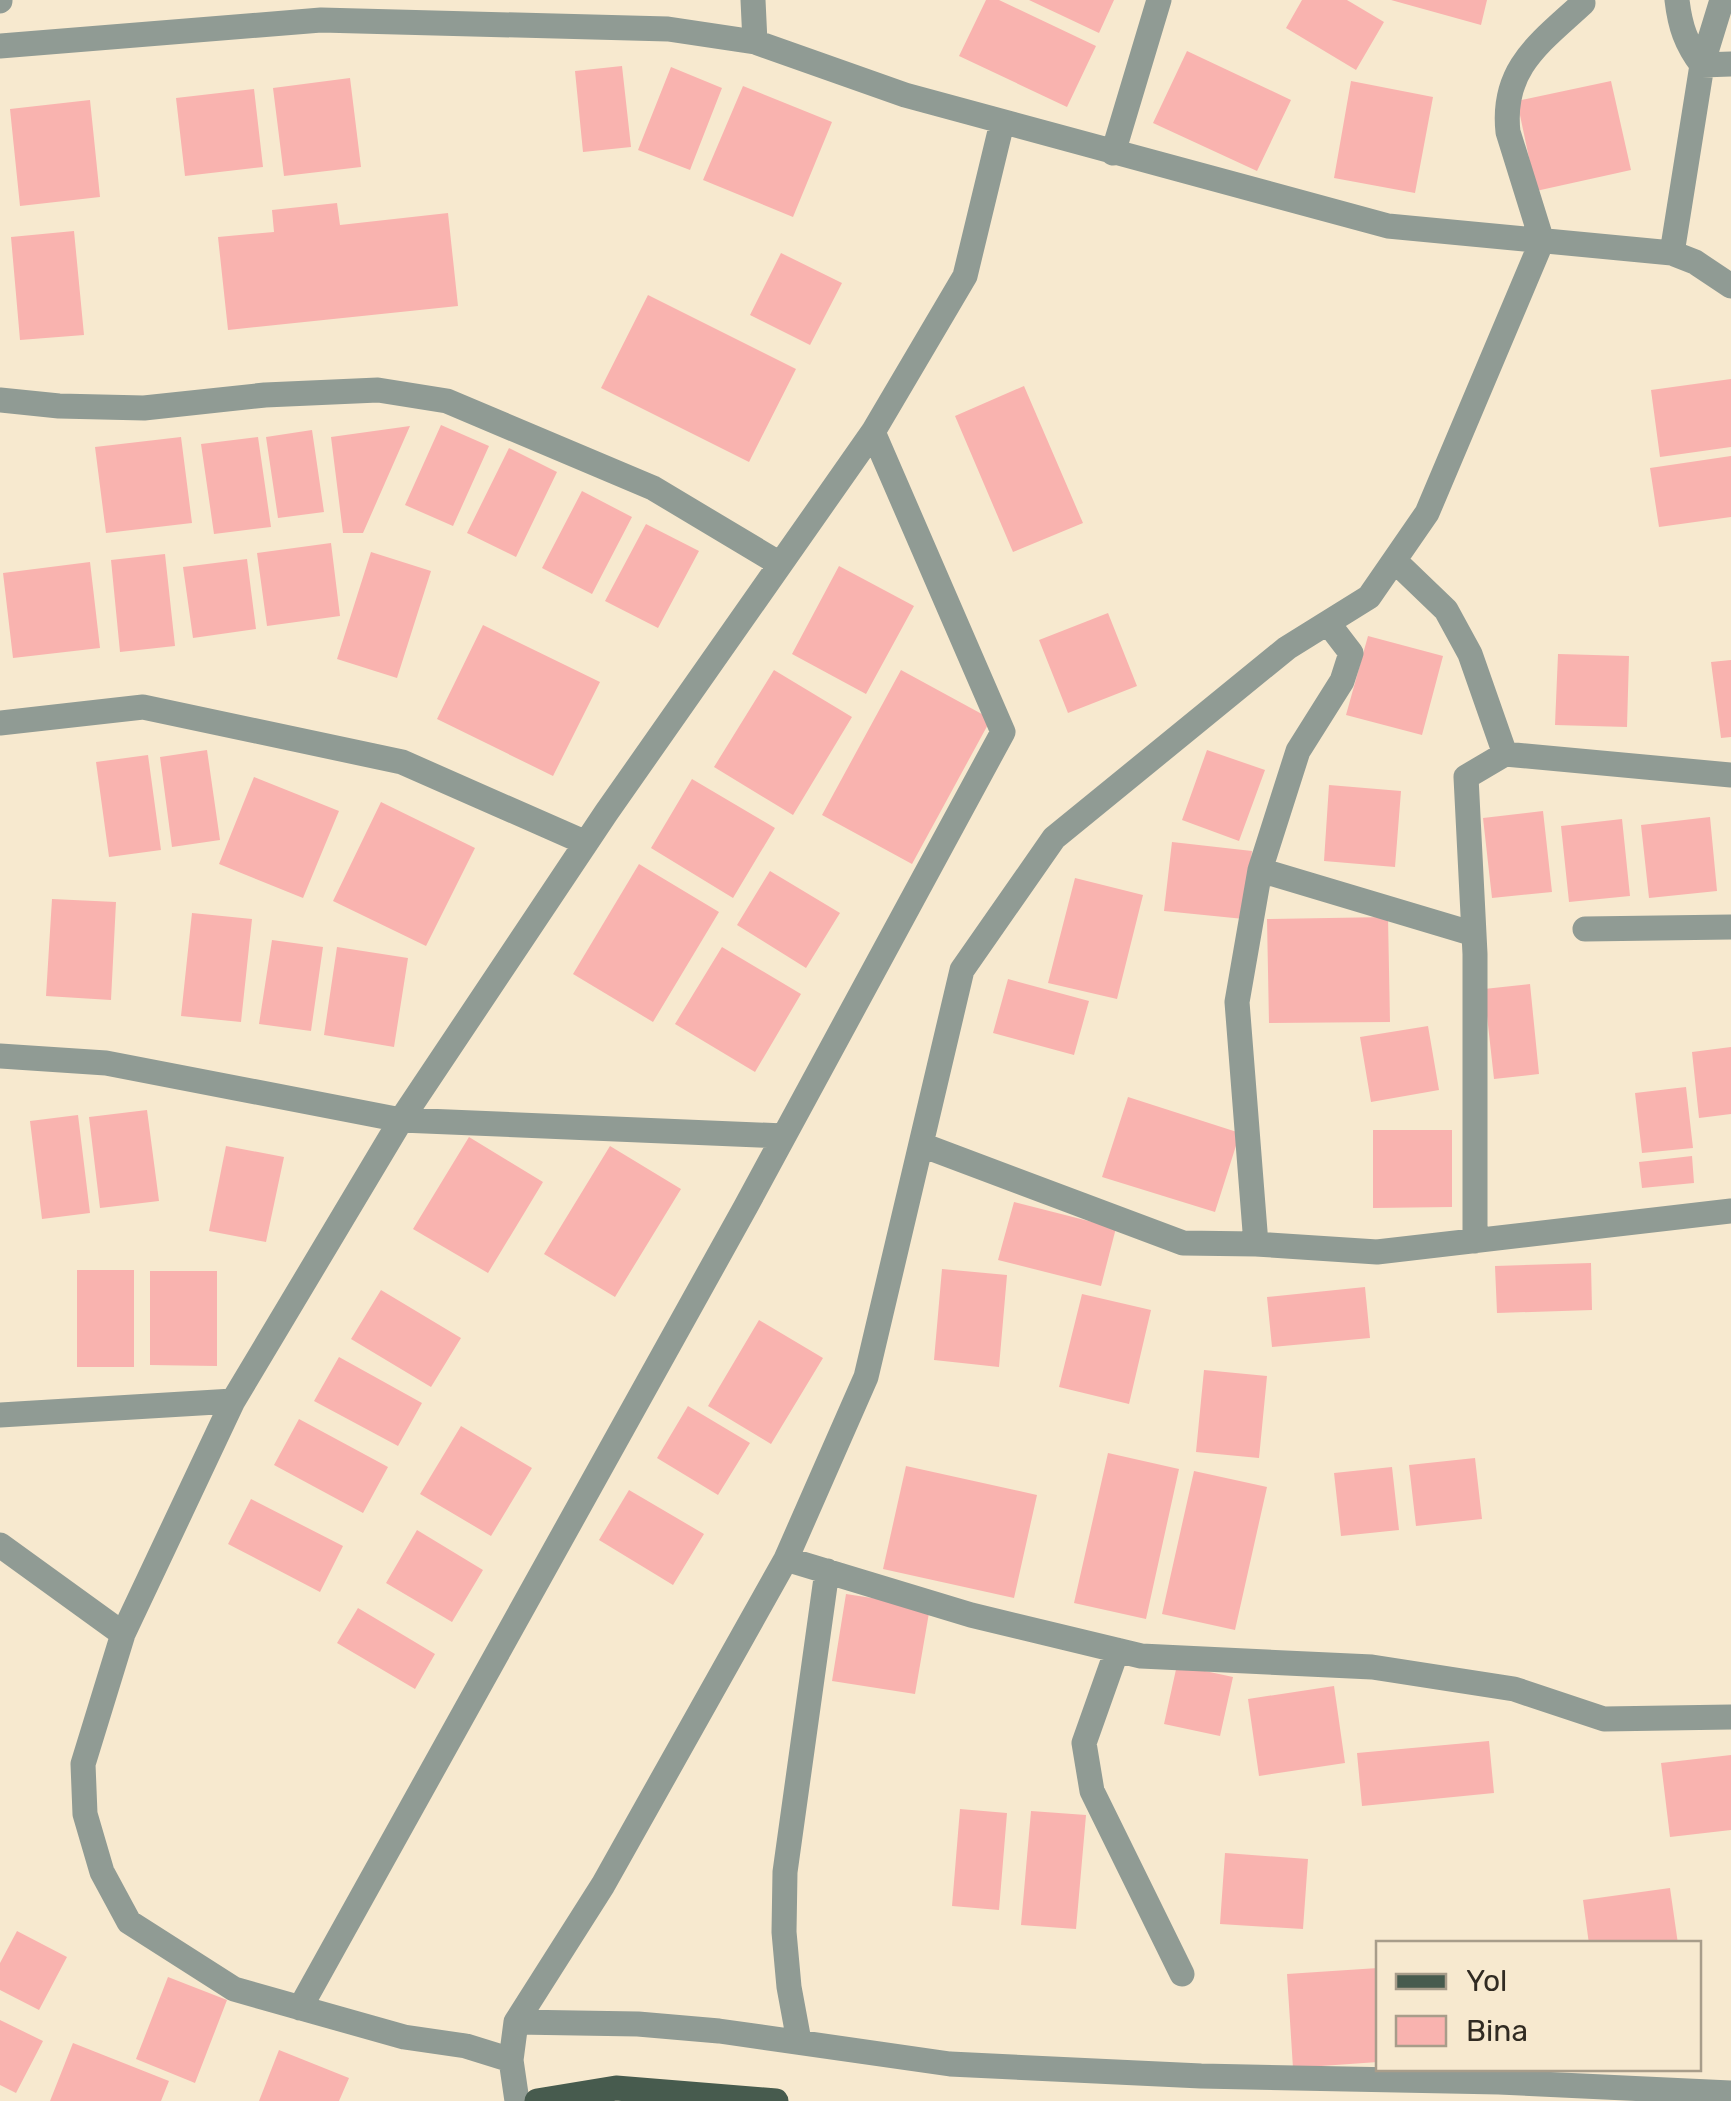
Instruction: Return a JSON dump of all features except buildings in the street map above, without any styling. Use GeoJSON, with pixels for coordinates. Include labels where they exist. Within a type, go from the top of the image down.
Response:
{"type":"FeatureCollection","features":[{"type":"Feature","properties":{"kind":"main road"},"geometry":{"type":"LineString","coordinates":[[537,2101],[616,2088],[776,2101]]}},
{"type":"Feature","properties":{"kind":"street"},"geometry":{"type":"LineString","coordinates":[[753,0],[755,42]]}},
{"type":"Feature","properties":{"kind":"street"},"geometry":{"type":"LineString","coordinates":[[1113,153],[1159,0]]}},
{"type":"Feature","properties":{"kind":"street"},"geometry":{"type":"LineString","coordinates":[[1678,0],[1680,25],[1702,64]]}},
{"type":"Feature","properties":{"kind":"street"},"geometry":{"type":"LineString","coordinates":[[1672,252],[1702,64],[1722,0]]}},
{"type":"Feature","properties":{"kind":"street"},"geometry":{"type":"LineString","coordinates":[[516,2101],[510,2060],[516,2022],[603,1885],[786,1558],[866,1377],[962,970],[1054,838],[1287,648],[1370,597],[1427,513],[1542,241],[1508,132],[1508,96],[1524,60],[1583,3]]}},
{"type":"Feature","properties":{"kind":"street"},"geometry":{"type":"LineString","coordinates":[[0,46],[321,20],[668,28],[755,42],[905,95],[1388,226],[1672,252],[1731,286]]}},
{"type":"Feature","properties":{"kind":"street"},"geometry":{"type":"LineString","coordinates":[[1702,64],[1731,64]]}},
{"type":"Feature","properties":{"kind":"street"},"geometry":{"type":"LineString","coordinates":[[510,2060],[466,2046],[404,2037],[234,1989],[128,1922],[102,1872],[85,1814],[83,1764],[123,1634],[233,1402],[401,1120],[586,843],[873,432],[964,276],[1002,122]]}},
{"type":"Feature","properties":{"kind":"street"},"geometry":{"type":"LineString","coordinates":[[0,400],[144,408],[265,395],[378,390],[447,402],[653,488],[780,564]]}},
{"type":"Feature","properties":{"kind":"street"},"geometry":{"type":"LineString","coordinates":[[300,2008],[784,1136],[1003,732],[873,432]]}},
{"type":"Feature","properties":{"kind":"street"},"geometry":{"type":"LineString","coordinates":[[1395,561],[1446,610],[1470,654],[1505,754]]}},
{"type":"Feature","properties":{"kind":"street"},"geometry":{"type":"LineString","coordinates":[[1256,1244],[1237,1002],[1260,870],[1298,751],[1342,681],[1350,653],[1328,623]]}},
{"type":"Feature","properties":{"kind":"street"},"geometry":{"type":"LineString","coordinates":[[0,723],[143,708],[161,711],[402,762],[586,843]]}},
{"type":"Feature","properties":{"kind":"street"},"geometry":{"type":"LineString","coordinates":[[1475,1241],[1474,934],[1466,777],[1505,754],[1731,775]]}},
{"type":"Feature","properties":{"kind":"street"},"geometry":{"type":"LineString","coordinates":[[1260,870],[1474,934]]}},
{"type":"Feature","properties":{"kind":"street"},"geometry":{"type":"LineString","coordinates":[[1586,929],[1731,927]]}},
{"type":"Feature","properties":{"kind":"street"},"geometry":{"type":"LineString","coordinates":[[0,1056],[106,1063],[401,1120],[784,1136]]}},
{"type":"Feature","properties":{"kind":"street"},"geometry":{"type":"LineString","coordinates":[[922,1145],[1183,1243],[1377,1252],[1731,1211]]}},
{"type":"Feature","properties":{"kind":"street"},"geometry":{"type":"LineString","coordinates":[[0,1415],[233,1402]]}},
{"type":"Feature","properties":{"kind":"street"},"geometry":{"type":"LineString","coordinates":[[0,1545],[123,1634]]}},
{"type":"Feature","properties":{"kind":"street"},"geometry":{"type":"LineString","coordinates":[[786,1558],[971,1615],[1141,1656],[1372,1668],[1514,1689],[1604,1719],[1731,1718]]}},
{"type":"Feature","properties":{"kind":"street"},"geometry":{"type":"LineString","coordinates":[[799,2040],[785,1950],[785,1872],[827,1571]]}},
{"type":"Feature","properties":{"kind":"street"},"geometry":{"type":"LineString","coordinates":[[1118,1650],[1084,1744],[1092,1791],[1182,1974]]}},
{"type":"Feature","properties":{"kind":"street"},"geometry":{"type":"LineString","coordinates":[[516,2022],[638,2024],[799,2040],[950,2064],[1219,2077],[1499,2082],[1731,2094]]}}]}
